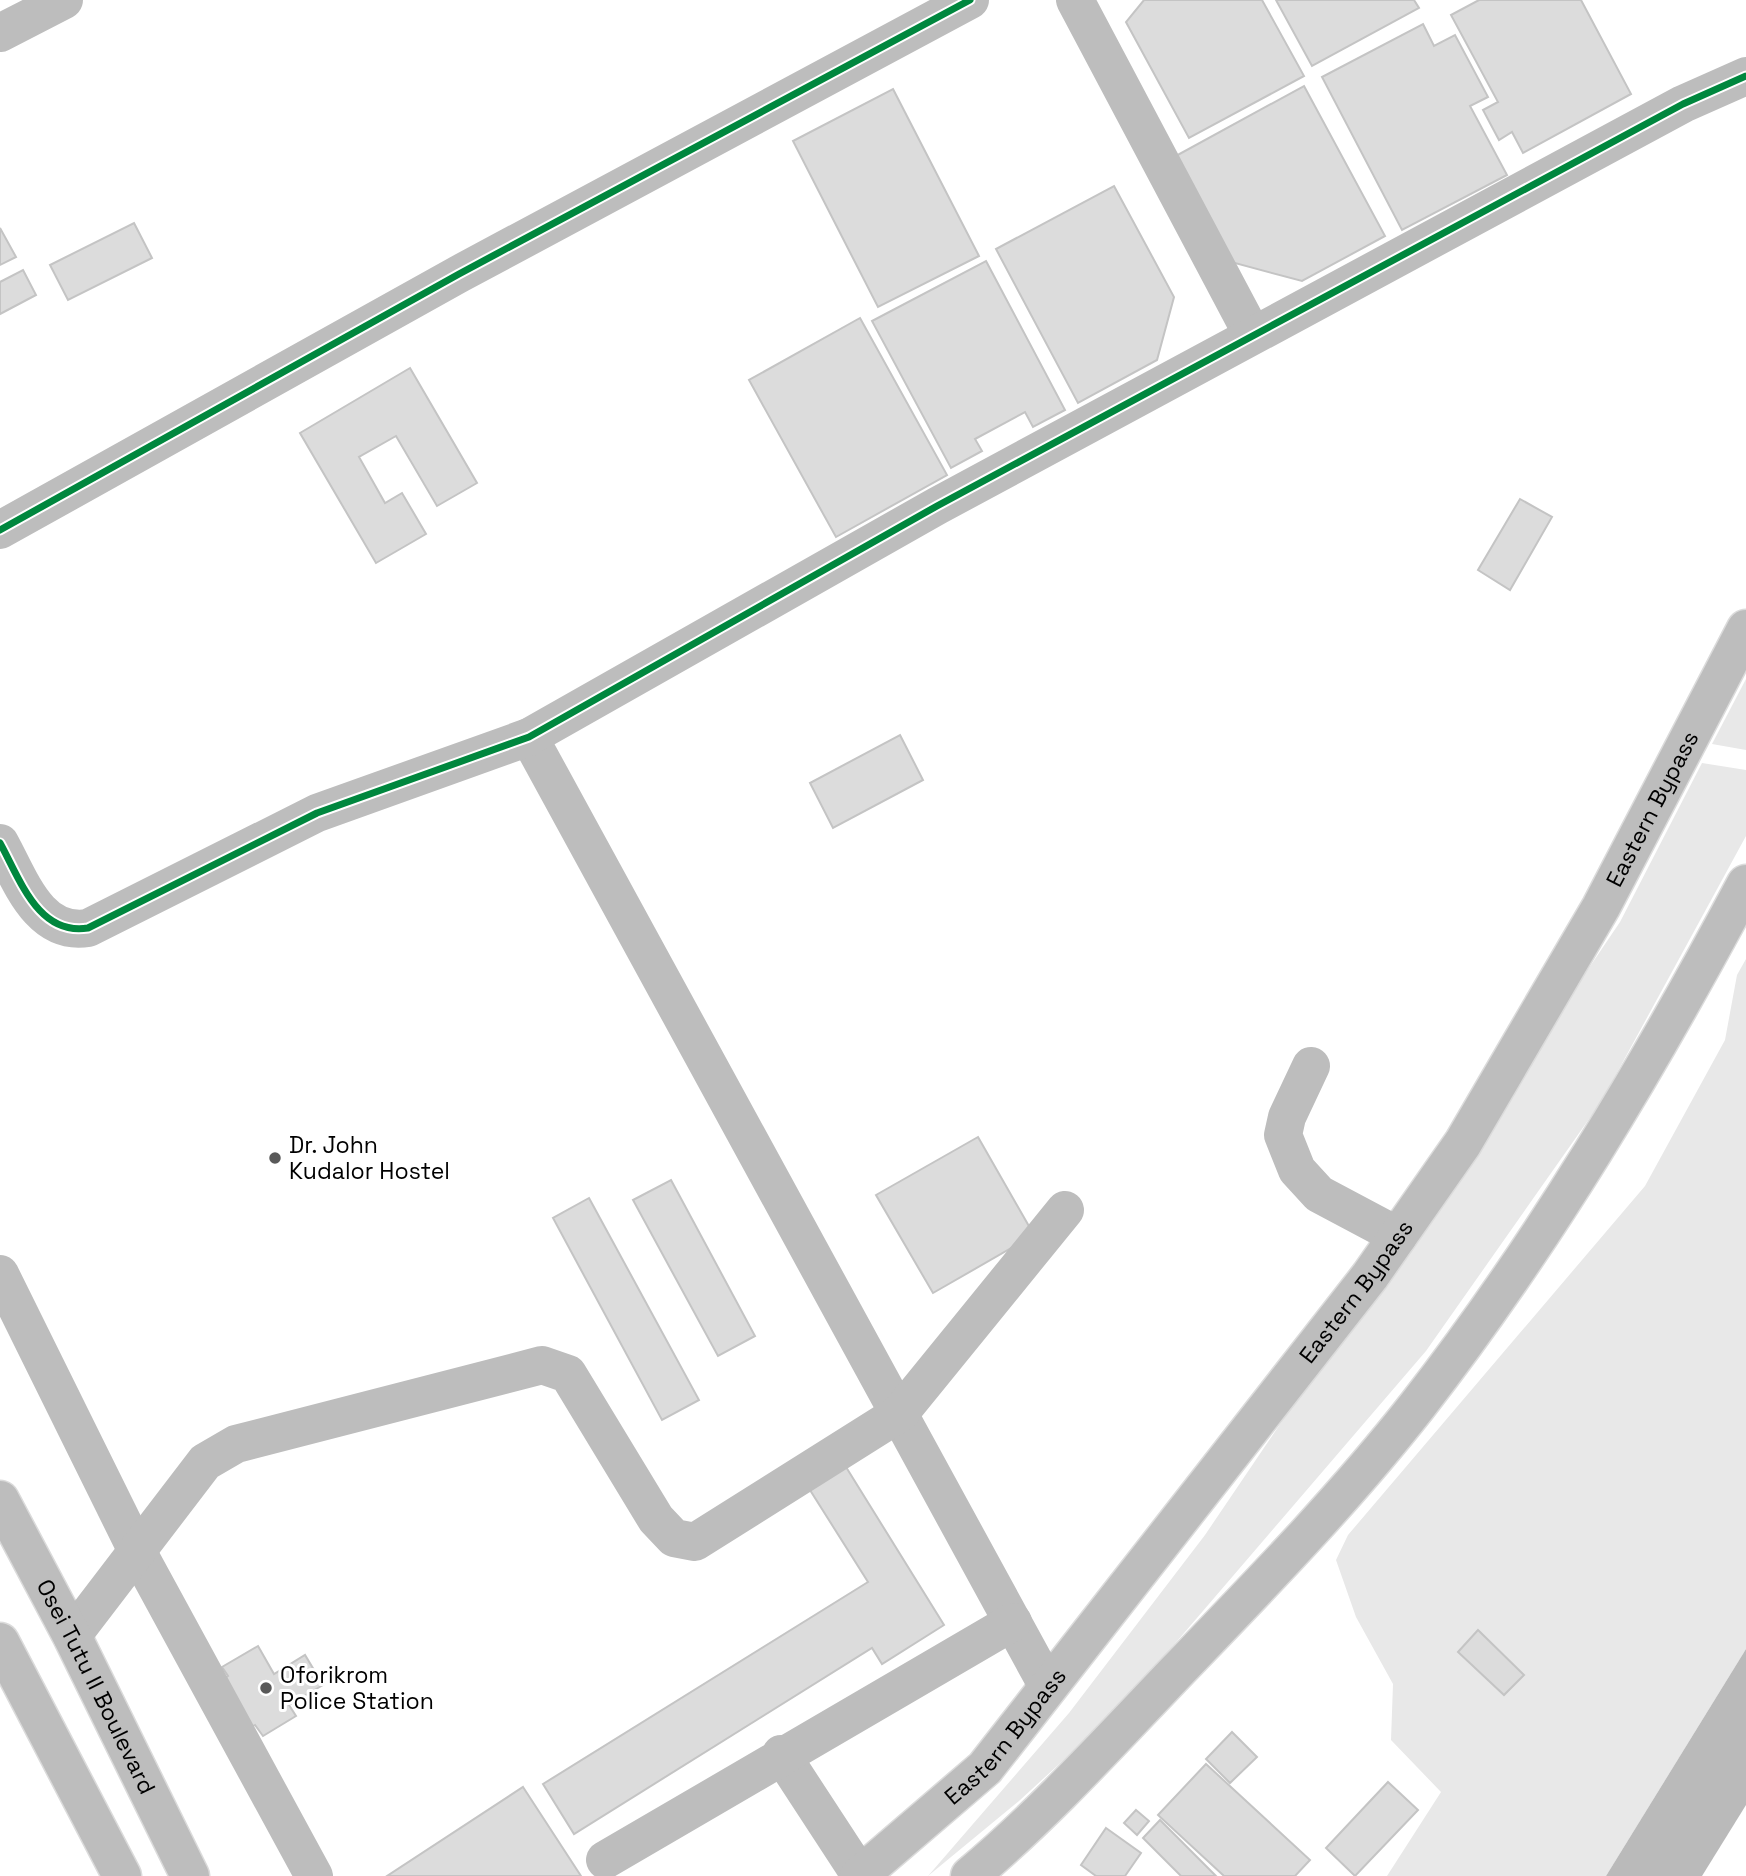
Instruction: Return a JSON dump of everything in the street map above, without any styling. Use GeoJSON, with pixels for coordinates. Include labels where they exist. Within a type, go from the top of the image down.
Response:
{"type":"FeatureCollection","features":[{"type":"Feature","properties":{"kind":"main road"},"geometry":{"type":"LineString","coordinates":[[0,33],[64,0]]}},
{"type":"Feature","properties":{"kind":"main road"},"geometry":{"type":"LineString","coordinates":[[0,530],[459,274],[970,0]]}},
{"type":"Feature","properties":{"kind":"main road"},"geometry":{"type":"LineString","coordinates":[[1075,0],[1252,334]]}},
{"type":"Feature","properties":{"kind":"main road"},"geometry":{"type":"LineString","coordinates":[[0,843],[36,909],[53,923],[71,931],[88,928],[317,813],[529,737],[937,506],[1252,334],[1683,104],[1746,76]]}},
{"type":"Feature","properties":{"kind":"main road","name":"Eastern Bypass"},"geometry":{"type":"LineString","coordinates":[[860,1876],[985,1768],[1047,1685],[1282,1390],[1398,1236],[1463,1143],[1601,907],[1746,629]]}},
{"type":"Feature","properties":{"kind":"main road"},"geometry":{"type":"LineString","coordinates":[[529,737],[1047,1685]]}},
{"type":"Feature","properties":{"kind":"main road"},"geometry":{"type":"LineString","coordinates":[[970,1876],[1109,1743],[1283,1561],[1416,1407],[1528,1254],[1622,1110],[1746,884]]}},
{"type":"Feature","properties":{"kind":"main road"},"geometry":{"type":"LineString","coordinates":[[1311,1066],[1287,1117],[1283,1135],[1297,1170],[1320,1194],[1398,1236]]}},
{"type":"Feature","properties":{"kind":"main road"},"geometry":{"type":"LineString","coordinates":[[72,1636],[205,1462],[236,1444],[542,1364],[568,1374],[656,1519],[674,1538],[695,1542],[900,1413],[1065,1210]]}},
{"type":"Feature","properties":{"kind":"main road"},"geometry":{"type":"LineString","coordinates":[[0,1274],[137,1551],[314,1876]]}},
{"type":"Feature","properties":{"kind":"main road","name":"Osei Tutu II Boulevard"},"geometry":{"type":"LineString","coordinates":[[0,1500],[72,1636],[190,1876]]}},
{"type":"Feature","properties":{"kind":"main road"},"geometry":{"type":"LineString","coordinates":[[605,1860],[781,1754],[1013,1622]]}},
{"type":"Feature","properties":{"kind":"main road"},"geometry":{"type":"LineString","coordinates":[[0,1642],[122,1876]]}},
{"type":"Feature","properties":{"kind":"main road"},"geometry":{"type":"LineString","coordinates":[[781,1754],[860,1876]]}},
{"type":"Feature","properties":{"kind":"shaded area"},"geometry":{"type":"Polygon","coordinates":[[[1746,679],[1746,750],[1712,744],[1746,679]]]}},
{"type":"Feature","properties":{"kind":"shaded area"},"geometry":{"type":"Polygon","coordinates":[[[1702,763],[1746,770],[1746,836],[1601,1102],[1426,1351],[1118,1710],[1019,1801],[928,1876],[1069,1713],[1205,1535],[1620,922],[1702,763]]]}},
{"type":"Feature","properties":{"kind":"shaded area"},"geometry":{"type":"Polygon","coordinates":[[[1746,959],[1746,1649],[1606,1876],[1387,1876],[1441,1792],[1391,1740],[1393,1684],[1356,1617],[1336,1560],[1348,1535],[1645,1186],[1725,1040],[1737,975],[1746,959]]]}},
{"type":"Feature","properties":{"kind":"shaded area"},"geometry":{"type":"Polygon","coordinates":[[[1746,1649],[1746,1805],[1702,1876],[1606,1876],[1746,1649]]]}},
{"type":"Feature","properties":{"kind":"building"},"geometry":{"type":"Polygon","coordinates":[[[1144,0],[1262,0],[1304,76],[1189,138],[1126,22],[1144,0]]]}},
{"type":"Feature","properties":{"kind":"building"},"geometry":{"type":"Polygon","coordinates":[[[1276,0],[1414,0],[1419,8],[1312,66],[1276,0]]]}},
{"type":"Feature","properties":{"kind":"building"},"geometry":{"type":"Polygon","coordinates":[[[1479,0],[1581,0],[1631,94],[1523,153],[1512,132],[1499,140],[1483,110],[1498,102],[1451,15],[1479,0]]]}},
{"type":"Feature","properties":{"kind":"building"},"geometry":{"type":"Polygon","coordinates":[[[1423,24],[1434,46],[1455,35],[1488,97],[1470,106],[1507,175],[1402,230],[1322,77],[1423,24]]]}},
{"type":"Feature","properties":{"kind":"building"},"geometry":{"type":"Polygon","coordinates":[[[1304,86],[1385,236],[1302,281],[1231,262],[1174,157],[1304,86]]]}},
{"type":"Feature","properties":{"kind":"building"},"geometry":{"type":"Polygon","coordinates":[[[893,89],[979,256],[878,307],[793,141],[893,89]]]}},
{"type":"Feature","properties":{"kind":"building"},"geometry":{"type":"Polygon","coordinates":[[[1114,186],[1174,297],[1157,360],[1078,403],[996,249],[1114,186]]]}},
{"type":"Feature","properties":{"kind":"building"},"geometry":{"type":"Polygon","coordinates":[[[134,223],[152,258],[68,300],[50,265],[134,223]]]}},
{"type":"Feature","properties":{"kind":"building"},"geometry":{"type":"Polygon","coordinates":[[[0,228],[16,257],[0,265],[0,228]]]}},
{"type":"Feature","properties":{"kind":"building"},"geometry":{"type":"Polygon","coordinates":[[[986,261],[1065,410],[1033,427],[1025,412],[975,439],[982,451],[951,468],[872,321],[986,261]]]}},
{"type":"Feature","properties":{"kind":"building"},"geometry":{"type":"Polygon","coordinates":[[[23,270],[36,295],[0,314],[0,282],[23,270]]]}},
{"type":"Feature","properties":{"kind":"building"},"geometry":{"type":"Polygon","coordinates":[[[860,318],[947,475],[836,537],[749,380],[860,318]]]}},
{"type":"Feature","properties":{"kind":"building"},"geometry":{"type":"Polygon","coordinates":[[[410,368],[477,483],[437,506],[396,436],[359,457],[385,503],[402,493],[426,534],[376,563],[300,433],[410,368]]]}},
{"type":"Feature","properties":{"kind":"building"},"geometry":{"type":"Polygon","coordinates":[[[1520,499],[1552,517],[1510,590],[1478,570],[1520,499]]]}},
{"type":"Feature","properties":{"kind":"building"},"geometry":{"type":"Polygon","coordinates":[[[900,735],[923,780],[833,828],[810,783],[900,735]]]}},
{"type":"Feature","properties":{"kind":"building"},"geometry":{"type":"Polygon","coordinates":[[[978,1137],[1034,1235],[933,1293],[876,1195],[978,1137]]]}},
{"type":"Feature","properties":{"kind":"building"},"geometry":{"type":"Polygon","coordinates":[[[671,1180],[755,1336],[718,1356],[633,1200],[671,1180]]]}},
{"type":"Feature","properties":{"kind":"building"},"geometry":{"type":"Polygon","coordinates":[[[589,1198],[699,1400],[662,1420],[553,1218],[589,1198]]]}},
{"type":"Feature","properties":{"kind":"building"},"geometry":{"type":"Polygon","coordinates":[[[846,1467],[944,1625],[882,1664],[872,1648],[574,1834],[543,1784],[868,1582],[810,1490],[846,1467]]]}},
{"type":"Feature","properties":{"kind":"building"},"geometry":{"type":"Polygon","coordinates":[[[1478,1630],[1524,1675],[1504,1695],[1458,1652],[1478,1630]]]}},
{"type":"Feature","properties":{"kind":"building"},"geometry":{"type":"Polygon","coordinates":[[[258,1646],[274,1674],[305,1655],[323,1685],[289,1705],[296,1716],[263,1736],[255,1725],[246,1730],[218,1682],[228,1676],[222,1667],[258,1646]]]}},
{"type":"Feature","properties":{"kind":"building"},"geometry":{"type":"Polygon","coordinates":[[[1232,1732],[1257,1757],[1230,1783],[1206,1759],[1232,1732]]]}},
{"type":"Feature","properties":{"kind":"building"},"geometry":{"type":"Polygon","coordinates":[[[1206,1764],[1310,1860],[1295,1876],[1224,1876],[1158,1815],[1206,1764]]]}},
{"type":"Feature","properties":{"kind":"building"},"geometry":{"type":"Polygon","coordinates":[[[1388,1782],[1418,1810],[1355,1876],[1326,1848],[1388,1782]]]}},
{"type":"Feature","properties":{"kind":"building"},"geometry":{"type":"Polygon","coordinates":[[[523,1787],[581,1876],[387,1876],[523,1787]]]}},
{"type":"Feature","properties":{"kind":"building"},"geometry":{"type":"Polygon","coordinates":[[[1136,1810],[1149,1821],[1137,1835],[1124,1823],[1136,1810]]]}},
{"type":"Feature","properties":{"kind":"building"},"geometry":{"type":"Polygon","coordinates":[[[1160,1820],[1216,1876],[1181,1876],[1143,1838],[1160,1820]]]}},
{"type":"Feature","properties":{"kind":"building"},"geometry":{"type":"Polygon","coordinates":[[[1106,1828],[1141,1853],[1125,1876],[1096,1876],[1081,1865],[1106,1828]]]}},
{"type":"Feature","properties":{"kind":"cycle path"},"geometry":{"type":"LineString","coordinates":[[0,530],[459,274],[970,0]]}},
{"type":"Feature","properties":{"kind":"cycle path"},"geometry":{"type":"LineString","coordinates":[[0,843],[23,888],[43,914],[56,923],[71,928],[88,928],[317,813],[529,737],[937,506],[1683,104],[1746,76]]}},
{"type":"Feature","properties":{"kind":"place","name":"Dr. John Kudalor Hostel"},"geometry":{"type":"Point","coordinates":[275,1158]}},
{"type":"Feature","properties":{"kind":"place","name":"Oforikrom Police Station"},"geometry":{"type":"Point","coordinates":[266,1688]}}]}
